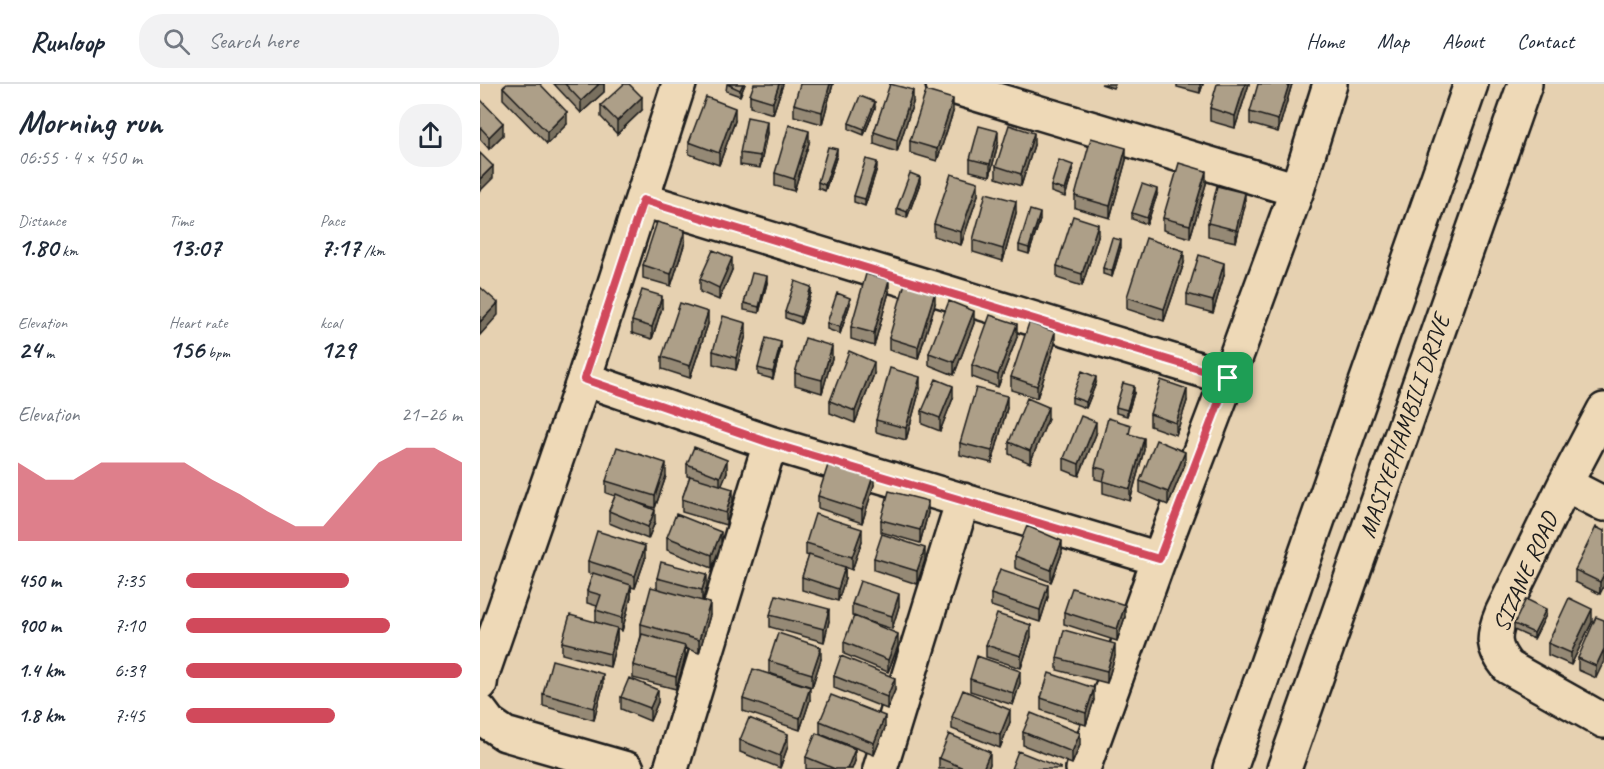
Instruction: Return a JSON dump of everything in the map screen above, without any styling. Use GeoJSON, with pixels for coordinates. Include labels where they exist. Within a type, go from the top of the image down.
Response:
{"type":"FeatureCollection","features":[{"type":"Feature","properties":{"kind":"street"},"geometry":{"type":"LineString","coordinates":[[480,684],[484,666],[584,379],[679,84]]}},
{"type":"Feature","properties":{"kind":"street"},"geometry":{"type":"LineString","coordinates":[[943,84],[1297,190]]}},
{"type":"Feature","properties":{"kind":"street"},"geometry":{"type":"LineString","coordinates":[[1083,769],[1297,190],[1330,84]]}},
{"type":"Feature","properties":{"kind":"street","name":"MASIYEPHAMBILI DRIVE"},"geometry":{"type":"LineString","coordinates":[[1230,769],[1471,84]]}},
{"type":"Feature","properties":{"kind":"street","name":"MASIYEPHAMBILI DRIVE"},"geometry":{"type":"LineString","coordinates":[[1284,769],[1525,84]]}},
{"type":"Feature","properties":{"kind":"street"},"geometry":{"type":"LineString","coordinates":[[643,200],[1228,378]]}},
{"type":"Feature","properties":{"kind":"street"},"geometry":{"type":"LineString","coordinates":[[584,379],[770,443],[1159,559]]}},
{"type":"Feature","properties":{"kind":"street","name":"SIZANE ROAD"},"geometry":{"type":"LineString","coordinates":[[1604,410],[1502,613],[1494,640],[1497,654],[1508,667],[1604,721]]}},
{"type":"Feature","properties":{"kind":"street"},"geometry":{"type":"LineString","coordinates":[[671,769],[770,443]]}},
{"type":"Feature","properties":{"kind":"street"},"geometry":{"type":"LineString","coordinates":[[1565,484],[1604,504]]}},
{"type":"Feature","properties":{"kind":"street"},"geometry":{"type":"LineString","coordinates":[[880,769],[963,500]]}},
{"type":"Feature","properties":{"kind":"street"},"geometry":{"type":"LineString","coordinates":[[480,711],[489,723],[505,734],[627,769]]}},
{"type":"Feature","properties":{"kind":"building"},"geometry":{"type":"Polygon","coordinates":[[[507,84],[540,84],[567,112],[547,132],[503,87],[507,84]]]}},
{"type":"Feature","properties":{"kind":"building"},"geometry":{"type":"Polygon","coordinates":[[[565,84],[599,84],[581,101],[565,84]]]}},
{"type":"Feature","properties":{"kind":"building"},"geometry":{"type":"Polygon","coordinates":[[[624,84],[629,84],[642,97],[617,121],[601,105],[624,84]]]}},
{"type":"Feature","properties":{"kind":"building"},"geometry":{"type":"Polygon","coordinates":[[[727,84],[743,84],[740,90],[727,84]]]}},
{"type":"Feature","properties":{"kind":"building"},"geometry":{"type":"Polygon","coordinates":[[[754,84],[779,84],[773,102],[750,95],[754,84]]]}},
{"type":"Feature","properties":{"kind":"building"},"geometry":{"type":"Polygon","coordinates":[[[800,84],[830,84],[822,112],[794,104],[800,84]]]}},
{"type":"Feature","properties":{"kind":"building"},"geometry":{"type":"Polygon","coordinates":[[[890,84],[913,90],[897,140],[874,132],[890,84]]]}},
{"type":"Feature","properties":{"kind":"building"},"geometry":{"type":"Polygon","coordinates":[[[1217,84],[1245,84],[1235,116],[1210,108],[1217,84]]]}},
{"type":"Feature","properties":{"kind":"building"},"geometry":{"type":"Polygon","coordinates":[[[1258,84],[1289,84],[1278,120],[1250,112],[1258,84]]]}},
{"type":"Feature","properties":{"kind":"building"},"geometry":{"type":"Polygon","coordinates":[[[926,91],[953,99],[937,149],[910,141],[926,91]]]}},
{"type":"Feature","properties":{"kind":"building"},"geometry":{"type":"Polygon","coordinates":[[[860,96],[875,102],[864,129],[849,123],[860,96]]]}},
{"type":"Feature","properties":{"kind":"building"},"geometry":{"type":"Polygon","coordinates":[[[706,97],[735,108],[719,153],[689,142],[706,97]]]}},
{"type":"Feature","properties":{"kind":"building"},"geometry":{"type":"Polygon","coordinates":[[[480,99],[503,123],[489,137],[480,127],[480,99]]]}},
{"type":"Feature","properties":{"kind":"building"},"geometry":{"type":"Polygon","coordinates":[[[747,117],[767,121],[760,156],[740,153],[747,117]]]}},
{"type":"Feature","properties":{"kind":"building"},"geometry":{"type":"Polygon","coordinates":[[[789,125],[809,131],[794,179],[775,173],[789,125]]]}},
{"type":"Feature","properties":{"kind":"building"},"geometry":{"type":"Polygon","coordinates":[[[1009,125],[1034,133],[1021,174],[996,166],[1009,125]]]}},
{"type":"Feature","properties":{"kind":"building"},"geometry":{"type":"Polygon","coordinates":[[[979,126],[998,131],[990,164],[970,159],[979,126]]]}},
{"type":"Feature","properties":{"kind":"building"},"geometry":{"type":"Polygon","coordinates":[[[1091,138],[1126,148],[1110,206],[1075,196],[1091,138]]]}},
{"type":"Feature","properties":{"kind":"building"},"geometry":{"type":"Polygon","coordinates":[[[828,147],[837,149],[825,185],[818,182],[828,147]]]}},
{"type":"Feature","properties":{"kind":"building"},"geometry":{"type":"Polygon","coordinates":[[[480,153],[493,166],[480,179],[480,153]]]}},
{"type":"Feature","properties":{"kind":"building"},"geometry":{"type":"Polygon","coordinates":[[[866,159],[877,162],[865,199],[854,196],[866,159]]]}},
{"type":"Feature","properties":{"kind":"building"},"geometry":{"type":"Polygon","coordinates":[[[1059,160],[1073,165],[1065,190],[1051,186],[1059,160]]]}},
{"type":"Feature","properties":{"kind":"building"},"geometry":{"type":"Polygon","coordinates":[[[1179,163],[1206,171],[1190,225],[1163,218],[1179,163]]]}},
{"type":"Feature","properties":{"kind":"building"},"geometry":{"type":"Polygon","coordinates":[[[910,173],[920,177],[907,212],[897,208],[910,173]]]}},
{"type":"Feature","properties":{"kind":"building"},"geometry":{"type":"Polygon","coordinates":[[[951,174],[978,182],[961,232],[934,224],[951,174]]]}},
{"type":"Feature","properties":{"kind":"building"},"geometry":{"type":"Polygon","coordinates":[[[1142,184],[1157,189],[1147,218],[1132,213],[1142,184]]]}},
{"type":"Feature","properties":{"kind":"building"},"geometry":{"type":"Polygon","coordinates":[[[1217,186],[1245,193],[1236,230],[1208,223],[1217,186]]]}},
{"type":"Feature","properties":{"kind":"building"},"geometry":{"type":"Polygon","coordinates":[[[986,193],[1016,201],[1003,249],[973,240],[986,193]]]}},
{"type":"Feature","properties":{"kind":"building"},"geometry":{"type":"Polygon","coordinates":[[[1030,210],[1040,213],[1029,248],[1019,245],[1030,210]]]}},
{"type":"Feature","properties":{"kind":"building"},"geometry":{"type":"Polygon","coordinates":[[[1073,216],[1098,224],[1082,274],[1057,266],[1073,216]]]}},
{"type":"Feature","properties":{"kind":"building"},"geometry":{"type":"Polygon","coordinates":[[[657,222],[685,230],[671,274],[643,265],[657,222]]]}},
{"type":"Feature","properties":{"kind":"building"},"geometry":{"type":"Polygon","coordinates":[[[1112,238],[1121,240],[1112,271],[1103,268],[1112,238]]]}},
{"type":"Feature","properties":{"kind":"building"},"geometry":{"type":"Polygon","coordinates":[[[1146,238],[1184,251],[1164,309],[1127,297],[1146,238]]]}},
{"type":"Feature","properties":{"kind":"building"},"geometry":{"type":"Polygon","coordinates":[[[713,250],[732,258],[719,288],[700,279],[713,250]]]}},
{"type":"Feature","properties":{"kind":"building"},"geometry":{"type":"Polygon","coordinates":[[[1199,255],[1224,263],[1213,301],[1187,294],[1199,255]]]}},
{"type":"Feature","properties":{"kind":"building"},"geometry":{"type":"Polygon","coordinates":[[[752,273],[767,276],[759,307],[744,303],[752,273]]]}},
{"type":"Feature","properties":{"kind":"building"},"geometry":{"type":"Polygon","coordinates":[[[866,274],[889,280],[874,333],[851,327],[866,274]]]}},
{"type":"Feature","properties":{"kind":"building"},"geometry":{"type":"Polygon","coordinates":[[[795,281],[811,287],[801,317],[785,312],[795,281]]]}},
{"type":"Feature","properties":{"kind":"building"},"geometry":{"type":"Polygon","coordinates":[[[905,283],[935,292],[918,347],[889,338],[905,283]]]}},
{"type":"Feature","properties":{"kind":"building"},"geometry":{"type":"Polygon","coordinates":[[[480,287],[498,303],[480,322],[480,287]]]}},
{"type":"Feature","properties":{"kind":"building"},"geometry":{"type":"Polygon","coordinates":[[[642,290],[662,296],[652,327],[632,321],[642,290]]]}},
{"type":"Feature","properties":{"kind":"building"},"geometry":{"type":"Polygon","coordinates":[[[837,293],[850,298],[840,327],[827,323],[837,293]]]}},
{"type":"Feature","properties":{"kind":"building"},"geometry":{"type":"Polygon","coordinates":[[[949,301],[974,311],[954,362],[929,353],[949,301]]]}},
{"type":"Feature","properties":{"kind":"building"},"geometry":{"type":"Polygon","coordinates":[[[680,303],[708,312],[690,366],[662,357],[680,303]]]}},
{"type":"Feature","properties":{"kind":"building"},"geometry":{"type":"Polygon","coordinates":[[[990,315],[1017,324],[998,375],[972,365],[990,315]]]}},
{"type":"Feature","properties":{"kind":"building"},"geometry":{"type":"Polygon","coordinates":[[[723,316],[746,323],[736,358],[713,351],[723,316]]]}},
{"type":"Feature","properties":{"kind":"building"},"geometry":{"type":"Polygon","coordinates":[[[1029,323],[1055,332],[1037,386],[1011,377],[1029,323]]]}},
{"type":"Feature","properties":{"kind":"building"},"geometry":{"type":"Polygon","coordinates":[[[766,338],[781,342],[773,372],[758,368],[766,338]]]}},
{"type":"Feature","properties":{"kind":"building"},"geometry":{"type":"Polygon","coordinates":[[[805,338],[832,346],[822,380],[795,373],[805,338]]]}},
{"type":"Feature","properties":{"kind":"building"},"geometry":{"type":"Polygon","coordinates":[[[849,351],[874,362],[855,411],[830,401],[849,351]]]}},
{"type":"Feature","properties":{"kind":"building"},"geometry":{"type":"Polygon","coordinates":[[[890,368],[920,377],[906,428],[876,420],[890,368]]]}},
{"type":"Feature","properties":{"kind":"building"},"geometry":{"type":"Polygon","coordinates":[[[1082,371],[1096,377],[1086,402],[1072,397],[1082,371]]]}},
{"type":"Feature","properties":{"kind":"building"},"geometry":{"type":"Polygon","coordinates":[[[936,379],[953,386],[940,418],[922,411],[936,379]]]}},
{"type":"Feature","properties":{"kind":"building"},"geometry":{"type":"Polygon","coordinates":[[[1161,380],[1187,389],[1176,423],[1150,414],[1161,380]]]}},
{"type":"Feature","properties":{"kind":"building"},"geometry":{"type":"Polygon","coordinates":[[[1123,383],[1134,386],[1127,410],[1116,407],[1123,383]]]}},
{"type":"Feature","properties":{"kind":"building"},"geometry":{"type":"Polygon","coordinates":[[[976,388],[1007,396],[992,451],[960,443],[976,388]]]}},
{"type":"Feature","properties":{"kind":"building"},"geometry":{"type":"Polygon","coordinates":[[[1027,398],[1048,407],[1030,451],[1009,442],[1027,398]]]}},
{"type":"Feature","properties":{"kind":"building"},"geometry":{"type":"Polygon","coordinates":[[[1081,416],[1096,422],[1079,464],[1064,458],[1081,416]]]}},
{"type":"Feature","properties":{"kind":"building"},"geometry":{"type":"Polygon","coordinates":[[[1108,418],[1131,425],[1129,434],[1144,438],[1130,489],[1103,481],[1106,470],[1095,467],[1108,418]]]}},
{"type":"Feature","properties":{"kind":"building"},"geometry":{"type":"Polygon","coordinates":[[[1156,440],[1185,452],[1168,492],[1140,481],[1156,440]]]}},
{"type":"Feature","properties":{"kind":"building"},"geometry":{"type":"Polygon","coordinates":[[[617,447],[666,463],[655,496],[606,481],[617,447]]]}},
{"type":"Feature","properties":{"kind":"building"},"geometry":{"type":"Polygon","coordinates":[[[694,447],[727,460],[720,477],[687,464],[694,447]]]}},
{"type":"Feature","properties":{"kind":"building"},"geometry":{"type":"Polygon","coordinates":[[[830,459],[874,473],[862,510],[818,496],[830,459]]]}},
{"type":"Feature","properties":{"kind":"building"},"geometry":{"type":"Polygon","coordinates":[[[690,476],[733,489],[726,513],[682,499],[690,476]]]}},
{"type":"Feature","properties":{"kind":"building"},"geometry":{"type":"Polygon","coordinates":[[[889,491],[928,501],[920,530],[881,520],[889,491]]]}},
{"type":"Feature","properties":{"kind":"building"},"geometry":{"type":"Polygon","coordinates":[[[616,494],[655,510],[648,527],[609,511],[616,494]]]}},
{"type":"Feature","properties":{"kind":"building"},"geometry":{"type":"Polygon","coordinates":[[[676,514],[721,532],[712,555],[667,537],[676,514]]]}},
{"type":"Feature","properties":{"kind":"building"},"geometry":{"type":"Polygon","coordinates":[[[815,514],[862,529],[852,557],[806,543],[815,514]]]}},
{"type":"Feature","properties":{"kind":"building"},"geometry":{"type":"Polygon","coordinates":[[[1027,526],[1062,541],[1051,570],[1015,556],[1027,526]]]}},
{"type":"Feature","properties":{"kind":"building"},"geometry":{"type":"Polygon","coordinates":[[[1596,527],[1604,531],[1604,574],[1600,582],[1575,570],[1596,527]]]}},
{"type":"Feature","properties":{"kind":"building"},"geometry":{"type":"Polygon","coordinates":[[[597,531],[645,546],[635,576],[588,561],[597,531]]]}},
{"type":"Feature","properties":{"kind":"building"},"geometry":{"type":"Polygon","coordinates":[[[882,534],[925,548],[917,571],[874,558],[882,534]]]}},
{"type":"Feature","properties":{"kind":"building"},"geometry":{"type":"Polygon","coordinates":[[[809,555],[845,567],[838,589],[802,577],[809,555]]]}},
{"type":"Feature","properties":{"kind":"building"},"geometry":{"type":"Polygon","coordinates":[[[661,562],[707,574],[702,590],[657,578],[661,562]]]}},
{"type":"Feature","properties":{"kind":"building"},"geometry":{"type":"Polygon","coordinates":[[[1000,569],[1048,585],[1040,610],[991,594],[1000,569]]]}},
{"type":"Feature","properties":{"kind":"building"},"geometry":{"type":"Polygon","coordinates":[[[593,573],[631,585],[622,618],[596,610],[601,595],[587,591],[593,573]]]}},
{"type":"Feature","properties":{"kind":"building"},"geometry":{"type":"Polygon","coordinates":[[[860,581],[899,594],[892,616],[852,604],[860,581]]]}},
{"type":"Feature","properties":{"kind":"building"},"geometry":{"type":"Polygon","coordinates":[[[651,587],[710,603],[699,640],[641,624],[651,587]]]}},
{"type":"Feature","properties":{"kind":"building"},"geometry":{"type":"Polygon","coordinates":[[[1072,588],[1125,605],[1117,629],[1064,612],[1072,588]]]}},
{"type":"Feature","properties":{"kind":"building"},"geometry":{"type":"Polygon","coordinates":[[[776,595],[829,609],[824,629],[770,615],[776,595]]]}},
{"type":"Feature","properties":{"kind":"building"},"geometry":{"type":"Polygon","coordinates":[[[1569,598],[1592,609],[1571,653],[1548,643],[1569,598]]]}},
{"type":"Feature","properties":{"kind":"building"},"geometry":{"type":"Polygon","coordinates":[[[1526,599],[1546,609],[1534,633],[1514,624],[1526,599]]]}},
{"type":"Feature","properties":{"kind":"building"},"geometry":{"type":"Polygon","coordinates":[[[997,614],[1031,625],[1021,656],[986,645],[997,614]]]}},
{"type":"Feature","properties":{"kind":"building"},"geometry":{"type":"Polygon","coordinates":[[[570,615],[617,628],[610,654],[562,642],[570,615]]]}},
{"type":"Feature","properties":{"kind":"building"},"geometry":{"type":"Polygon","coordinates":[[[854,616],[898,634],[888,660],[844,642],[854,616]]]}},
{"type":"Feature","properties":{"kind":"building"},"geometry":{"type":"Polygon","coordinates":[[[1596,617],[1604,620],[1604,649],[1596,666],[1578,658],[1596,617]]]}},
{"type":"Feature","properties":{"kind":"building"},"geometry":{"type":"Polygon","coordinates":[[[1064,630],[1115,644],[1107,671],[1057,658],[1064,630]]]}},
{"type":"Feature","properties":{"kind":"building"},"geometry":{"type":"Polygon","coordinates":[[[778,633],[821,647],[812,674],[769,661],[778,633]]]}},
{"type":"Feature","properties":{"kind":"building"},"geometry":{"type":"Polygon","coordinates":[[[642,634],[685,646],[676,677],[633,665],[642,634]]]}},
{"type":"Feature","properties":{"kind":"building"},"geometry":{"type":"Polygon","coordinates":[[[841,656],[895,678],[887,697],[834,676],[841,656]]]}},
{"type":"Feature","properties":{"kind":"building"},"geometry":{"type":"Polygon","coordinates":[[[977,656],[1020,671],[1013,693],[970,679],[977,656]]]}},
{"type":"Feature","properties":{"kind":"building"},"geometry":{"type":"Polygon","coordinates":[[[552,660],[603,674],[594,708],[543,694],[552,660]]]}},
{"type":"Feature","properties":{"kind":"building"},"geometry":{"type":"Polygon","coordinates":[[[753,669],[810,687],[800,718],[743,699],[753,669]]]}},
{"type":"Feature","properties":{"kind":"building"},"geometry":{"type":"Polygon","coordinates":[[[1049,673],[1094,688],[1086,713],[1041,698],[1049,673]]]}},
{"type":"Feature","properties":{"kind":"building"},"geometry":{"type":"Polygon","coordinates":[[[629,678],[658,690],[650,708],[621,697],[629,678]]]}},
{"type":"Feature","properties":{"kind":"building"},"geometry":{"type":"Polygon","coordinates":[[[963,690],[1010,710],[1000,735],[952,717],[963,690]]]}},
{"type":"Feature","properties":{"kind":"building"},"geometry":{"type":"Polygon","coordinates":[[[831,695],[885,716],[874,743],[820,721],[831,695]]]}},
{"type":"Feature","properties":{"kind":"building"},"geometry":{"type":"Polygon","coordinates":[[[1031,713],[1080,733],[1072,752],[1023,732],[1031,713]]]}},
{"type":"Feature","properties":{"kind":"building"},"geometry":{"type":"Polygon","coordinates":[[[749,718],[788,734],[780,756],[740,740],[749,718]]]}},
{"type":"Feature","properties":{"kind":"building"},"geometry":{"type":"Polygon","coordinates":[[[816,733],[855,749],[847,769],[835,769],[806,757],[816,733]]]}},
{"type":"Feature","properties":{"kind":"building"},"geometry":{"type":"Polygon","coordinates":[[[949,734],[990,752],[983,769],[966,769],[939,758],[949,734]]]}},
{"type":"Feature","properties":{"kind":"building"},"geometry":{"type":"Polygon","coordinates":[[[1018,751],[1061,768],[1061,769],[1011,769],[1018,751]]]}},
{"type":"Feature","properties":{"kind":"route"},"geometry":{"type":"LineString","coordinates":[[643,200],[1228,378],[1159,559],[770,443],[584,379],[643,200]]}}]}
